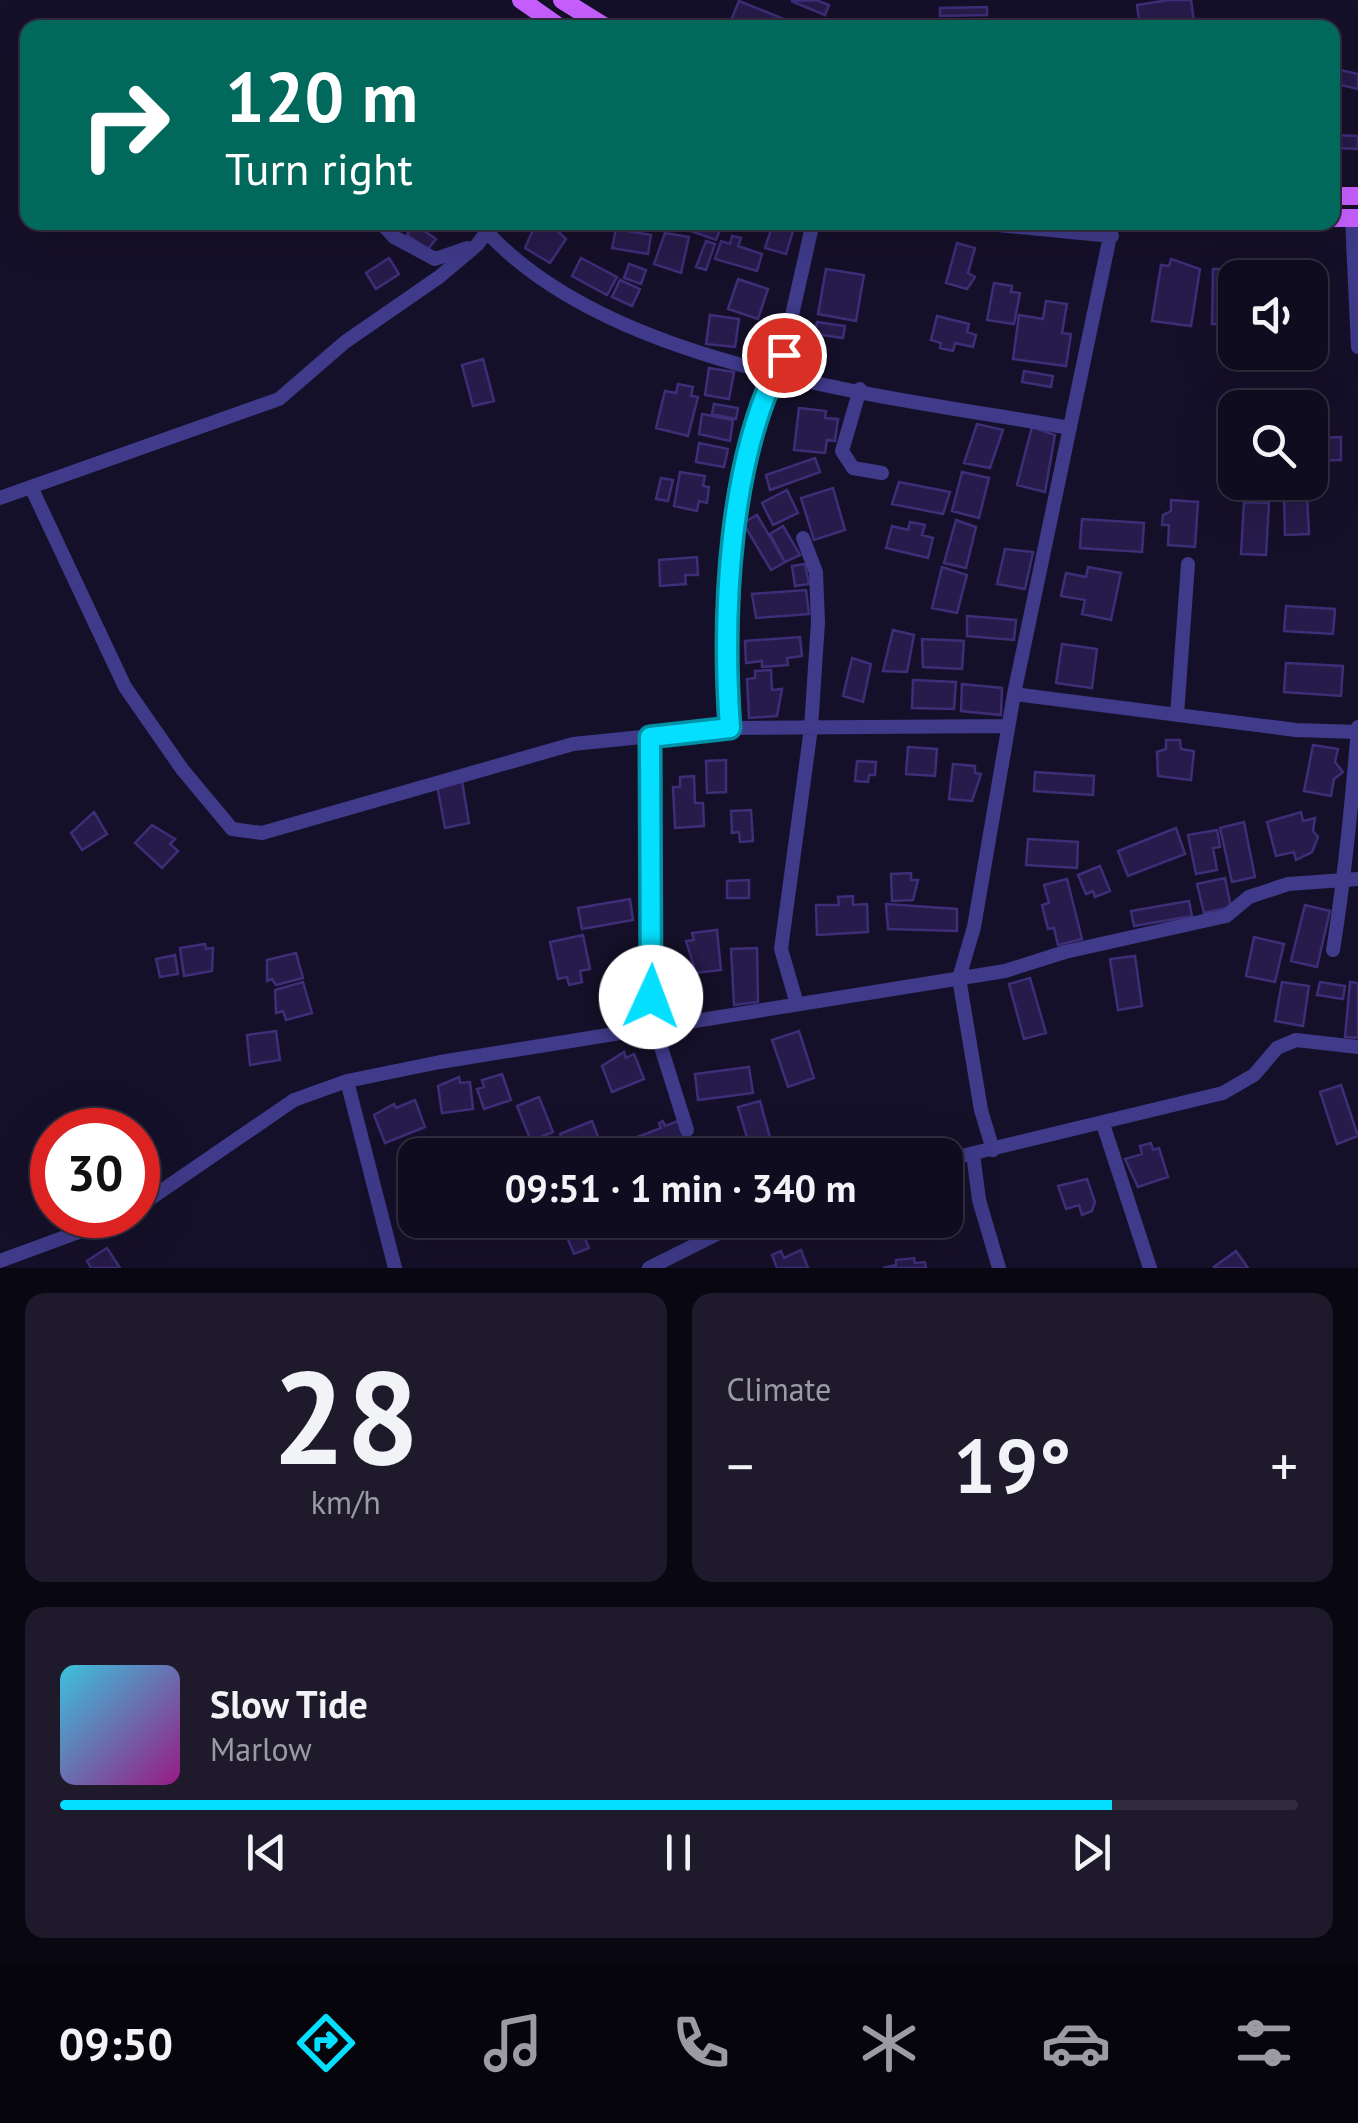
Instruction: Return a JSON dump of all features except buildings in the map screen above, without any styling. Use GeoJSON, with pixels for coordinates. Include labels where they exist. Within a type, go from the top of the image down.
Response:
{"type":"FeatureCollection","features":[{"type":"Feature","properties":{"kind":"main road"},"geometry":{"type":"LineString","coordinates":[[521,0],[550,20]]}},
{"type":"Feature","properties":{"kind":"main road"},"geometry":{"type":"LineString","coordinates":[[562,0],[594,20]]}},
{"type":"Feature","properties":{"kind":"street"},"geometry":{"type":"LineString","coordinates":[[1347,218],[1358,348]]}},
{"type":"Feature","properties":{"kind":"street"},"geometry":{"type":"LineString","coordinates":[[387,230],[435,259],[477,245]]}},
{"type":"Feature","properties":{"kind":"street"},"geometry":{"type":"LineString","coordinates":[[0,498],[279,399],[346,342],[439,277],[477,245],[488,230]]}},
{"type":"Feature","properties":{"kind":"street"},"geometry":{"type":"LineString","coordinates":[[492,230],[509,256],[580,306],[710,357],[1070,428]]}},
{"type":"Feature","properties":{"kind":"street"},"geometry":{"type":"LineString","coordinates":[[730,728],[725,635],[742,484],[774,372],[784,355],[811,230]]}},
{"type":"Feature","properties":{"kind":"street"},"geometry":{"type":"LineString","coordinates":[[993,1150],[981,1110],[960,978],[974,927],[1014,694],[1113,230]]}},
{"type":"Feature","properties":{"kind":"street"},"geometry":{"type":"LineString","coordinates":[[860,389],[842,452],[853,468],[882,472]]}},
{"type":"Feature","properties":{"kind":"street"},"geometry":{"type":"LineString","coordinates":[[31,488],[124,687],[182,769],[232,829],[262,833],[492,764],[573,744],[730,728],[1008,726]]}},
{"type":"Feature","properties":{"kind":"street"},"geometry":{"type":"LineString","coordinates":[[797,1004],[781,948],[811,728],[816,572],[803,538]]}},
{"type":"Feature","properties":{"kind":"street"},"geometry":{"type":"LineString","coordinates":[[1176,715],[1188,564]]}},
{"type":"Feature","properties":{"kind":"street"},"geometry":{"type":"LineString","coordinates":[[1014,694],[1296,730],[1358,730],[1351,878],[1332,950]]}},
{"type":"Feature","properties":{"kind":"street"},"geometry":{"type":"LineString","coordinates":[[650,737],[655,1028],[687,1130]]}},
{"type":"Feature","properties":{"kind":"street"},"geometry":{"type":"LineString","coordinates":[[160,1191],[294,1100],[347,1081],[960,978],[1226,916],[1249,897],[1275,888],[1351,878]]}},
{"type":"Feature","properties":{"kind":"street"},"geometry":{"type":"LineString","coordinates":[[963,1156],[1223,1093],[1254,1075],[1277,1048],[1296,1040],[1358,1047]]}},
{"type":"Feature","properties":{"kind":"street"},"geometry":{"type":"LineString","coordinates":[[347,1081],[395,1268]]}},
{"type":"Feature","properties":{"kind":"street"},"geometry":{"type":"LineString","coordinates":[[1103,1124],[1150,1268]]}},
{"type":"Feature","properties":{"kind":"street"},"geometry":{"type":"LineString","coordinates":[[972,1154],[979,1200],[999,1268]]}},
{"type":"Feature","properties":{"kind":"street"},"geometry":{"type":"LineString","coordinates":[[0,1261],[62,1238]]}},
{"type":"Feature","properties":{"kind":"street"},"geometry":{"type":"LineString","coordinates":[[650,1268],[709,1238]]}},
{"type":"Feature","properties":{"kind":"route"},"geometry":{"type":"LineString","coordinates":[[651,997],[650,737],[730,728],[725,635],[742,484],[768,384],[784,355]]}}]}
